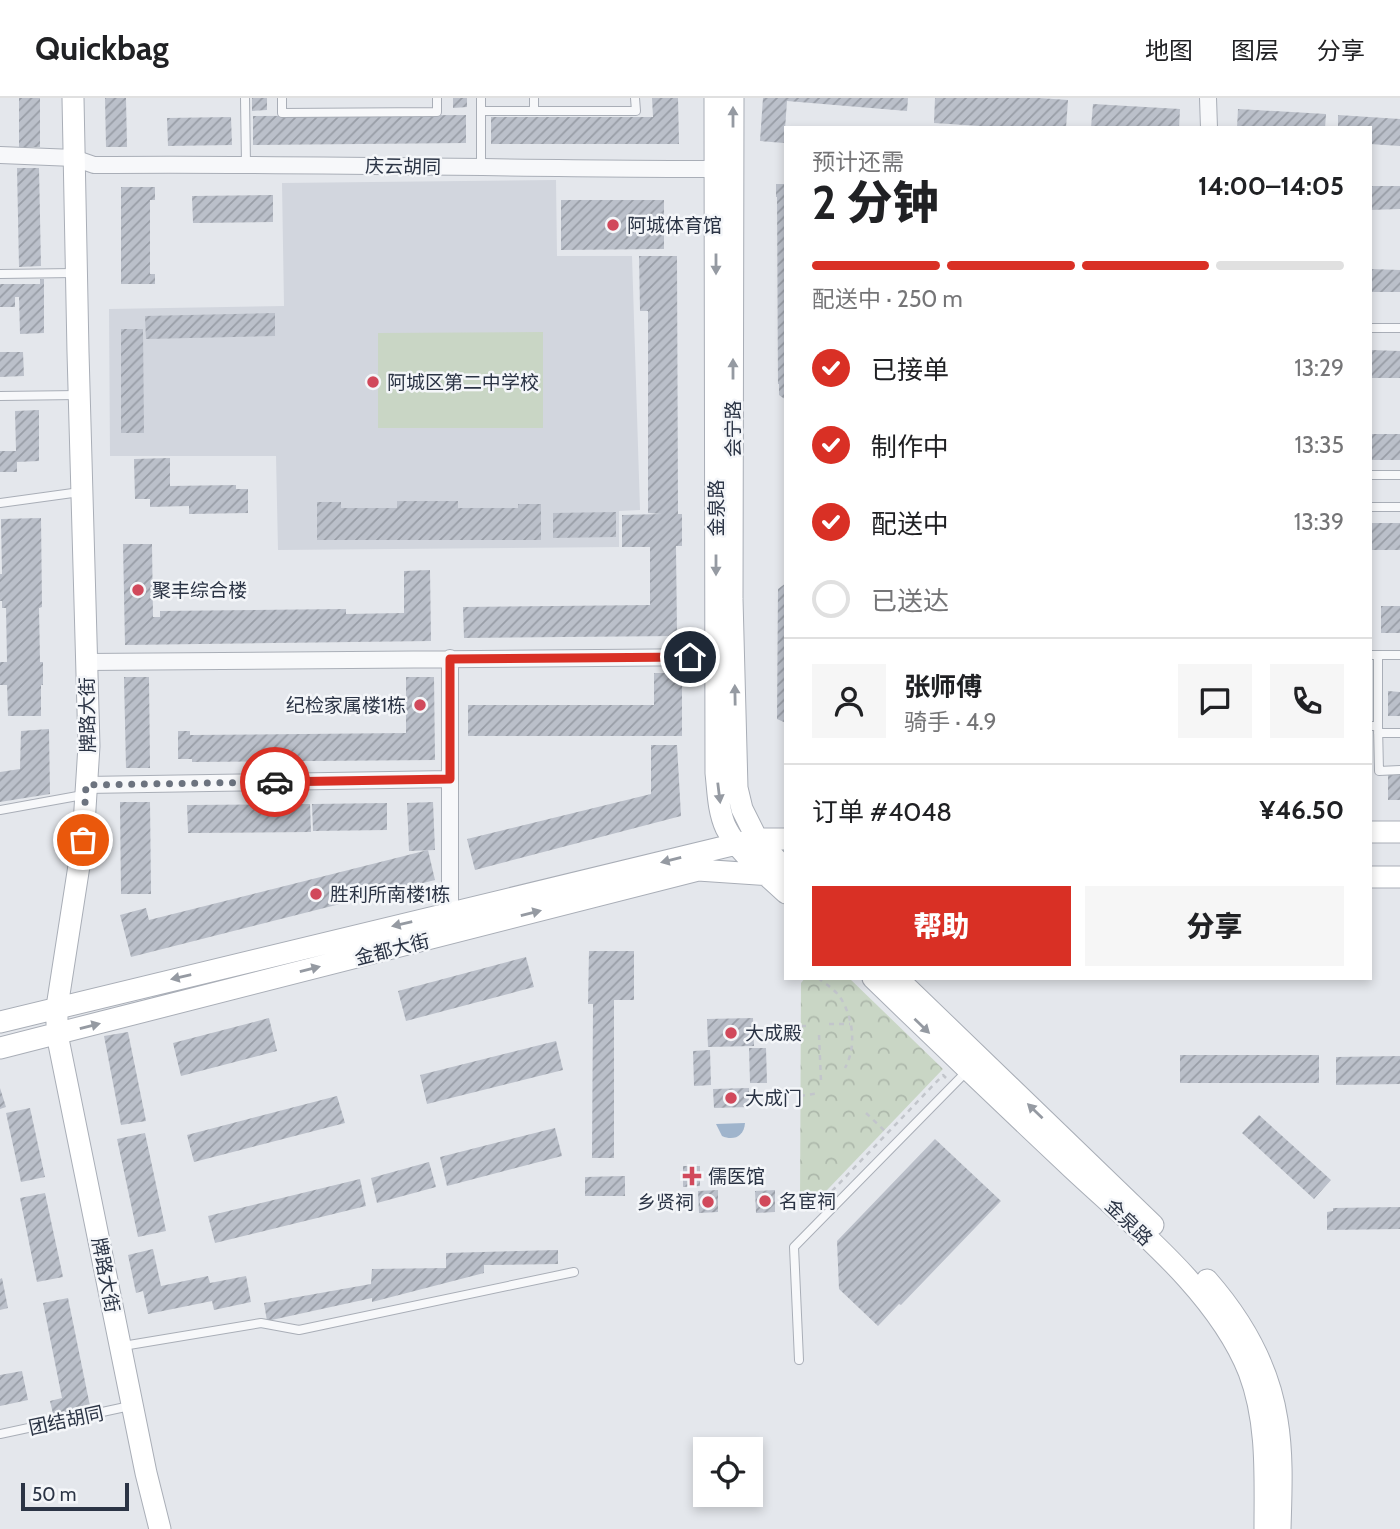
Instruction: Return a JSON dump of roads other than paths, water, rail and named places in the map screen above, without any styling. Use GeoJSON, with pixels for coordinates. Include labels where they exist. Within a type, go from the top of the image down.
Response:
{"type":"FeatureCollection","features":[{"type":"Feature","properties":{"kind":"main road","name":"牌路大街"},"geometry":{"type":"LineString","coordinates":[[73,98],[89,746],[83,840],[57,1007],[57,1034],[146,1473],[160,1529]]}},
{"type":"Feature","properties":{"kind":"main road","name":"金泉路"},"geometry":{"type":"LineString","coordinates":[[715,98],[724,169],[716,773],[725,826],[779,873]]}},
{"type":"Feature","properties":{"kind":"main road","name":"会宁路"},"geometry":{"type":"LineString","coordinates":[[733,98],[724,169],[737,788],[746,842]]}},
{"type":"Feature","properties":{"kind":"main road"},"geometry":{"type":"LineString","coordinates":[[1372,832],[1400,832]]}},
{"type":"Feature","properties":{"kind":"main road","name":"金都大街"},"geometry":{"type":"LineString","coordinates":[[0,1022],[746,842],[784,839]]}},
{"type":"Feature","properties":{"kind":"main road","name":"金都大街"},"geometry":{"type":"LineString","coordinates":[[0,1048],[698,870],[779,873]]}},
{"type":"Feature","properties":{"kind":"main road"},"geometry":{"type":"LineString","coordinates":[[1372,877],[1400,877]]}},
{"type":"Feature","properties":{"kind":"main road","name":"金泉路"},"geometry":{"type":"LineString","coordinates":[[875,980],[960,1077],[1151,1242],[1209,1303],[1224,1323],[1248,1371],[1258,1400],[1265,1468],[1265,1529]]}},
{"type":"Feature","properties":{"kind":"main road","name":"金泉路"},"geometry":{"type":"LineString","coordinates":[[899,980],[1164,1235],[1226,1302],[1243,1326],[1265,1375],[1277,1419],[1281,1467],[1280,1529]]}},
{"type":"Feature","properties":{"kind":"street"},"geometry":{"type":"LineString","coordinates":[[1208,98],[1209,126]]}},
{"type":"Feature","properties":{"kind":"street","name":"庆云胡同"},"geometry":{"type":"LineString","coordinates":[[0,156],[74,158],[94,165],[724,169]]}},
{"type":"Feature","properties":{"kind":"street"},"geometry":{"type":"LineString","coordinates":[[86,662],[716,657]]}},
{"type":"Feature","properties":{"kind":"street"},"geometry":{"type":"LineString","coordinates":[[450,659],[450,913]]}},
{"type":"Feature","properties":{"kind":"street"},"geometry":{"type":"LineString","coordinates":[[86,790],[450,779]]}},
{"type":"Feature","properties":{"kind":"lane"},"geometry":{"type":"LineString","coordinates":[[245,98],[246,164]]}},
{"type":"Feature","properties":{"kind":"lane"},"geometry":{"type":"LineString","coordinates":[[282,98],[282,113],[437,112],[437,98]]}},
{"type":"Feature","properties":{"kind":"lane"},"geometry":{"type":"LineString","coordinates":[[481,98],[481,168]]}},
{"type":"Feature","properties":{"kind":"lane"},"geometry":{"type":"LineString","coordinates":[[534,98],[534,111]]}},
{"type":"Feature","properties":{"kind":"lane"},"geometry":{"type":"LineString","coordinates":[[481,111],[636,111],[635,98]]}},
{"type":"Feature","properties":{"kind":"lane"},"geometry":{"type":"LineString","coordinates":[[0,274],[76,273]]}},
{"type":"Feature","properties":{"kind":"lane"},"geometry":{"type":"LineString","coordinates":[[1372,328],[1400,328]]}},
{"type":"Feature","properties":{"kind":"lane"},"geometry":{"type":"LineString","coordinates":[[0,396],[79,395]]}},
{"type":"Feature","properties":{"kind":"lane"},"geometry":{"type":"LineString","coordinates":[[1372,475],[1400,475]]}},
{"type":"Feature","properties":{"kind":"lane"},"geometry":{"type":"LineString","coordinates":[[0,503],[81,492]]}},
{"type":"Feature","properties":{"kind":"lane"},"geometry":{"type":"LineString","coordinates":[[1372,507],[1400,507]]}},
{"type":"Feature","properties":{"kind":"lane"},"geometry":{"type":"LineString","coordinates":[[1400,655],[1374,655],[1379,771],[1400,771]]}},
{"type":"Feature","properties":{"kind":"lane"},"geometry":{"type":"LineString","coordinates":[[1376,729],[1400,733]]}},
{"type":"Feature","properties":{"kind":"lane"},"geometry":{"type":"LineString","coordinates":[[0,810],[86,790]]}},
{"type":"Feature","properties":{"kind":"lane"},"geometry":{"type":"LineString","coordinates":[[799,1360],[794,1247],[960,1077]]}},
{"type":"Feature","properties":{"kind":"lane"},"geometry":{"type":"LineString","coordinates":[[120,1346],[261,1323],[299,1330],[575,1272]]}},
{"type":"Feature","properties":{"kind":"lane","name":"团结胡同"},"geometry":{"type":"LineString","coordinates":[[0,1434],[132,1405]]}},
{"type":"Feature","properties":{"kind":"water"},"geometry":{"type":"Polygon","coordinates":[[[745,1123],[740,1135],[730,1138],[722,1136],[716,1124],[745,1123]]]}},
{"type":"Feature","properties":{"kind":"place","name":"阿城体育馆"},"geometry":{"type":"Point","coordinates":[613,225]}},
{"type":"Feature","properties":{"kind":"place","name":"阿城区第二中学校"},"geometry":{"type":"Point","coordinates":[373,382]}},
{"type":"Feature","properties":{"kind":"place","name":"聚丰综合楼"},"geometry":{"type":"Point","coordinates":[138,590]}},
{"type":"Feature","properties":{"kind":"place","name":"纪检家属楼1栋"},"geometry":{"type":"Point","coordinates":[420,705]}},
{"type":"Feature","properties":{"kind":"place","name":"胜利所南楼1栋"},"geometry":{"type":"Point","coordinates":[316,894]}},
{"type":"Feature","properties":{"kind":"place","name":"大成殿"},"geometry":{"type":"Point","coordinates":[731,1033]}},
{"type":"Feature","properties":{"kind":"place","name":"大成门"},"geometry":{"type":"Point","coordinates":[731,1098]}},
{"type":"Feature","properties":{"kind":"place","name":"儒医馆"},"geometry":{"type":"Point","coordinates":[692,1176]}},
{"type":"Feature","properties":{"kind":"place","name":"名宦祠"},"geometry":{"type":"Point","coordinates":[765,1201]}},
{"type":"Feature","properties":{"kind":"place","name":"乡贤祠"},"geometry":{"type":"Point","coordinates":[708,1202]}}]}
